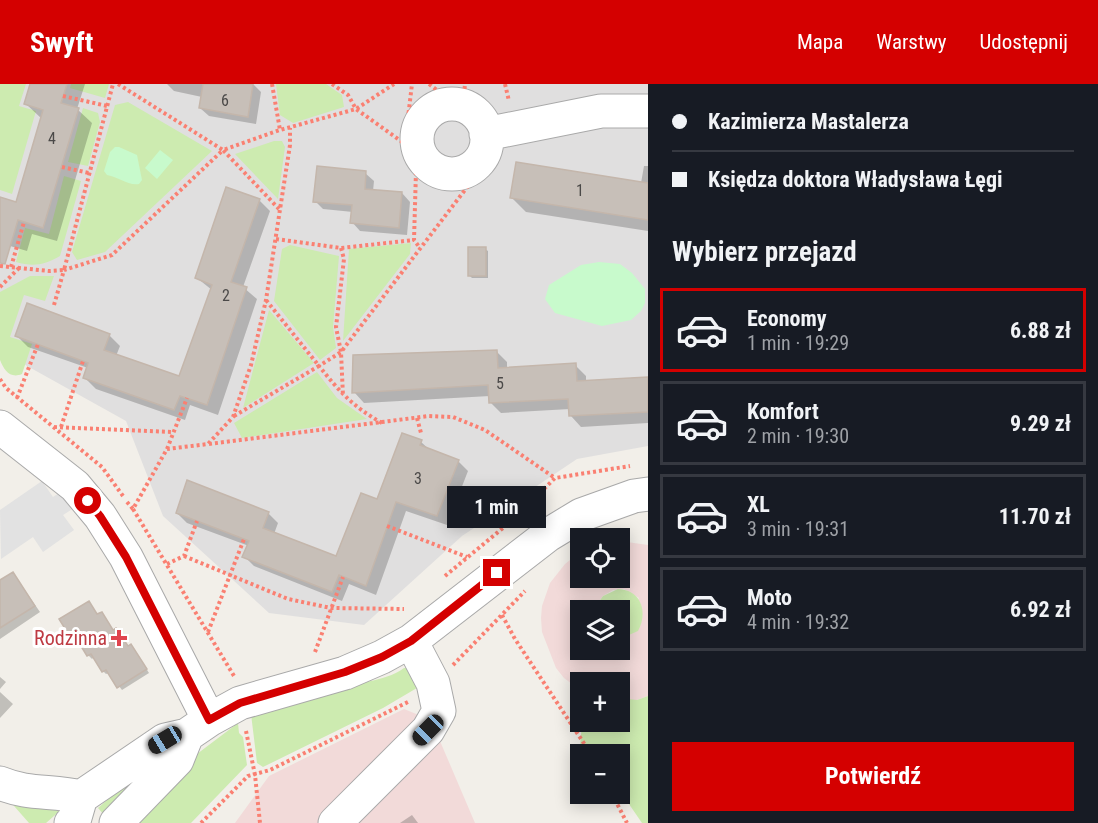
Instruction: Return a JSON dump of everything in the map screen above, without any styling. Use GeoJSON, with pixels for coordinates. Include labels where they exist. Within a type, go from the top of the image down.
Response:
{"type":"FeatureCollection","features":[{"type":"Feature","properties":{"kind":"street"},"geometry":{"type":"LineString","coordinates":[[490,145],[601,111],[648,111]]}},
{"type":"Feature","properties":{"kind":"street"},"geometry":{"type":"LineString","coordinates":[[0,427],[75,486],[100,516],[126,557],[198,727]]}},
{"type":"Feature","properties":{"kind":"street"},"geometry":{"type":"LineString","coordinates":[[0,783],[15,790],[37,793],[61,792],[76,810],[165,740],[198,727],[240,703],[345,672],[382,657],[404,628],[581,515],[634,496],[642,479]]}},
{"type":"Feature","properties":{"kind":"street"},"geometry":{"type":"LineString","coordinates":[[335,823],[428,730],[439,711],[434,683],[404,628]]}},
{"type":"Feature","properties":{"kind":"street"},"geometry":{"type":"LineString","coordinates":[[116,823],[177,760],[198,727]]}},
{"type":"Feature","properties":{"kind":"path"},"geometry":{"type":"LineString","coordinates":[[54,305],[107,106],[116,84],[223,150],[280,210]]}},
{"type":"Feature","properties":{"kind":"path"},"geometry":{"type":"LineString","coordinates":[[272,84],[280,130]]}},
{"type":"Feature","properties":{"kind":"path"},"geometry":{"type":"LineString","coordinates":[[332,84],[348,95],[356,109],[405,144]]}},
{"type":"Feature","properties":{"kind":"path"},"geometry":{"type":"LineString","coordinates":[[0,266],[49,272],[64,270],[112,255],[223,150],[280,130],[356,109],[394,84]]}},
{"type":"Feature","properties":{"kind":"path"},"geometry":{"type":"LineString","coordinates":[[412,84],[405,144],[416,171],[414,240],[420,248]]}},
{"type":"Feature","properties":{"kind":"path"},"geometry":{"type":"LineString","coordinates":[[464,95],[465,84]]}},
{"type":"Feature","properties":{"kind":"path"},"geometry":{"type":"LineString","coordinates":[[505,84],[510,107]]}},
{"type":"Feature","properties":{"kind":"path"},"geometry":{"type":"LineString","coordinates":[[63,96],[107,106]]}},
{"type":"Feature","properties":{"kind":"path"},"geometry":{"type":"LineString","coordinates":[[233,417],[250,365],[266,300],[290,145],[290,128]]}},
{"type":"Feature","properties":{"kind":"path"},"geometry":{"type":"LineString","coordinates":[[208,444],[233,417],[341,352],[468,186],[490,145]]}},
{"type":"Feature","properties":{"kind":"path"},"geometry":{"type":"LineString","coordinates":[[62,167],[89,173]]}},
{"type":"Feature","properties":{"kind":"path"},"geometry":{"type":"LineString","coordinates":[[11,267],[24,222]]}},
{"type":"Feature","properties":{"kind":"path"},"geometry":{"type":"LineString","coordinates":[[276,239],[341,248],[414,240]]}},
{"type":"Feature","properties":{"kind":"path"},"geometry":{"type":"LineString","coordinates":[[341,248],[344,259],[336,327],[341,352],[343,396]]}},
{"type":"Feature","properties":{"kind":"path"},"geometry":{"type":"LineString","coordinates":[[0,286],[19,268]]}},
{"type":"Feature","properties":{"kind":"path"},"geometry":{"type":"LineString","coordinates":[[266,300],[343,396],[362,412],[382,423]]}},
{"type":"Feature","properties":{"kind":"path"},"geometry":{"type":"LineString","coordinates":[[17,398],[38,344]]}},
{"type":"Feature","properties":{"kind":"path"},"geometry":{"type":"LineString","coordinates":[[61,427],[83,361]]}},
{"type":"Feature","properties":{"kind":"path"},"geometry":{"type":"LineString","coordinates":[[0,379],[17,398],[102,467],[133,509],[235,677]]}},
{"type":"Feature","properties":{"kind":"path"},"geometry":{"type":"LineString","coordinates":[[133,509],[166,449],[187,398]]}},
{"type":"Feature","properties":{"kind":"path"},"geometry":{"type":"LineString","coordinates":[[166,449],[417,418],[453,417],[485,430],[555,478],[642,479]]}},
{"type":"Feature","properties":{"kind":"path"},"geometry":{"type":"LineString","coordinates":[[417,418],[421,433]]}},
{"type":"Feature","properties":{"kind":"path"},"geometry":{"type":"LineString","coordinates":[[53,427],[173,432]]}},
{"type":"Feature","properties":{"kind":"path"},"geometry":{"type":"LineString","coordinates":[[440,580],[515,518],[555,478]]}},
{"type":"Feature","properties":{"kind":"path"},"geometry":{"type":"LineString","coordinates":[[166,564],[184,556],[197,521]]}},
{"type":"Feature","properties":{"kind":"path"},"geometry":{"type":"LineString","coordinates":[[387,526],[467,557]]}},
{"type":"Feature","properties":{"kind":"path"},"geometry":{"type":"LineString","coordinates":[[208,632],[244,539]]}},
{"type":"Feature","properties":{"kind":"path"},"geometry":{"type":"LineString","coordinates":[[184,556],[288,599],[332,608],[404,609],[413,602]]}},
{"type":"Feature","properties":{"kind":"path"},"geometry":{"type":"LineString","coordinates":[[311,662],[343,577]]}},
{"type":"Feature","properties":{"kind":"path"},"geometry":{"type":"LineString","coordinates":[[404,609],[404,628]]}},
{"type":"Feature","properties":{"kind":"path"},"geometry":{"type":"LineString","coordinates":[[502,615],[515,639],[584,744]]}},
{"type":"Feature","properties":{"kind":"path"},"geometry":{"type":"LineString","coordinates":[[201,823],[248,776],[270,770],[400,707]]}},
{"type":"Feature","properties":{"kind":"path"},"geometry":{"type":"LineString","coordinates":[[255,775],[260,823]]}},
{"type":"Feature","properties":{"kind":"path"},"geometry":{"type":"LineString","coordinates":[[617,804],[627,823]]}},
{"type":"Feature","properties":{"kind":"shaded area"},"geometry":{"type":"Polygon","coordinates":[[[0,84],[648,84],[648,446],[577,459],[462,536],[364,625],[269,613],[163,516],[126,421],[2,352],[0,84]]]}},
{"type":"Feature","properties":{"kind":"shaded area"},"geometry":{"type":"Polygon","coordinates":[[[42,481],[53,497],[59,493],[74,508],[63,515],[74,530],[43,552],[33,537],[1,559],[0,510],[42,481]]]}},
{"type":"Feature","properties":{"kind":"shaded area"},"geometry":{"type":"Polygon","coordinates":[[[630,542],[648,545],[648,696],[630,700],[630,672],[570,672],[570,682],[556,668],[542,632],[542,606],[550,583],[570,560],[570,588],[630,588],[630,542]]]}},
{"type":"Feature","properties":{"kind":"shaded area"},"geometry":{"type":"Polygon","coordinates":[[[404,709],[431,720],[475,823],[235,823],[269,776],[404,709]]]}},
{"type":"Feature","properties":{"kind":"green space"},"geometry":{"type":"Polygon","coordinates":[[[0,84],[26,84],[19,106],[36,111],[12,194],[0,190],[0,84]]]}},
{"type":"Feature","properties":{"kind":"green space"},"geometry":{"type":"Polygon","coordinates":[[[71,84],[109,84],[105,98],[70,88],[71,84]]]}},
{"type":"Feature","properties":{"kind":"green space"},"geometry":{"type":"Polygon","coordinates":[[[276,84],[326,84],[342,95],[344,107],[293,123],[280,115],[276,84]]]}},
{"type":"Feature","properties":{"kind":"green space"},"geometry":{"type":"Polygon","coordinates":[[[128,102],[212,151],[105,252],[77,260],[72,252],[115,105],[128,102]]]}},
{"type":"Feature","properties":{"kind":"green space"},"geometry":{"type":"Polygon","coordinates":[[[83,108],[98,113],[100,122],[88,166],[68,162],[83,108]]]}},
{"type":"Feature","properties":{"kind":"green space"},"geometry":{"type":"Polygon","coordinates":[[[274,141],[282,141],[285,147],[278,199],[235,154],[274,141]]]}},
{"type":"Feature","properties":{"kind":"green space"},"geometry":{"type":"Polygon","coordinates":[[[115,147],[137,155],[142,180],[139,184],[127,183],[107,175],[104,171],[110,152],[115,147]]]}},
{"type":"Feature","properties":{"kind":"green space"},"geometry":{"type":"Polygon","coordinates":[[[160,150],[173,160],[157,179],[145,168],[160,150]]]}},
{"type":"Feature","properties":{"kind":"green space"},"geometry":{"type":"Polygon","coordinates":[[[64,176],[81,181],[60,256],[39,264],[16,262],[25,228],[49,234],[64,176]]]}},
{"type":"Feature","properties":{"kind":"green space"},"geometry":{"type":"Polygon","coordinates":[[[411,243],[410,254],[343,341],[349,249],[411,243]]]}},
{"type":"Feature","properties":{"kind":"green space"},"geometry":{"type":"Polygon","coordinates":[[[290,245],[339,256],[333,327],[336,348],[320,360],[274,301],[282,249],[290,245]]]}},
{"type":"Feature","properties":{"kind":"green space"},"geometry":{"type":"Polygon","coordinates":[[[599,262],[620,264],[632,273],[645,289],[645,303],[641,311],[631,320],[602,326],[555,313],[545,299],[549,285],[581,265],[599,262]]]}},
{"type":"Feature","properties":{"kind":"green space"},"geometry":{"type":"Polygon","coordinates":[[[30,276],[54,276],[45,301],[24,295],[10,337],[32,344],[22,374],[14,375],[6,370],[0,360],[0,292],[30,276]]]}},
{"type":"Feature","properties":{"kind":"green space"},"geometry":{"type":"Polygon","coordinates":[[[269,310],[314,363],[243,408],[269,310]]]}},
{"type":"Feature","properties":{"kind":"green space"},"geometry":{"type":"Polygon","coordinates":[[[317,372],[337,398],[367,419],[242,438],[234,423],[317,372]]]}},
{"type":"Feature","properties":{"kind":"green space"},"geometry":{"type":"Polygon","coordinates":[[[618,589],[633,593],[638,598],[642,617],[638,631],[630,634],[630,600],[600,600],[603,596],[618,589]]]}},
{"type":"Feature","properties":{"kind":"green space"},"geometry":{"type":"Polygon","coordinates":[[[408,668],[422,685],[383,708],[263,767],[257,763],[251,714],[331,688],[387,677],[408,668]]]}},
{"type":"Feature","properties":{"kind":"green space"},"geometry":{"type":"Polygon","coordinates":[[[648,696],[648,823],[642,823],[629,804],[630,744],[580,744],[581,732],[630,732],[630,699],[637,700],[648,696]]]}},
{"type":"Feature","properties":{"kind":"green space"},"geometry":{"type":"Polygon","coordinates":[[[238,723],[239,733],[243,737],[247,765],[191,823],[134,823],[193,757],[238,723]]]}},
{"type":"Feature","properties":{"kind":"green space"},"geometry":{"type":"Polygon","coordinates":[[[148,764],[105,816],[98,808],[148,764]]]}},
{"type":"Feature","properties":{"kind":"green space"},"geometry":{"type":"Polygon","coordinates":[[[7,798],[70,802],[46,823],[29,823],[7,798]]]}},
{"type":"Feature","properties":{"kind":"building"},"geometry":{"type":"Polygon","coordinates":[[[30,84],[67,84],[61,103],[79,108],[43,228],[18,220],[5,264],[0,263],[0,197],[16,202],[43,110],[24,104],[30,84]]]}},
{"type":"Feature","properties":{"kind":"building"},"geometry":{"type":"Polygon","coordinates":[[[203,84],[253,84],[248,117],[199,108],[203,84]]]}},
{"type":"Feature","properties":{"kind":"building"},"geometry":{"type":"Polygon","coordinates":[[[516,162],[648,183],[648,220],[510,198],[516,162]]]}},
{"type":"Feature","properties":{"kind":"building"},"geometry":{"type":"Polygon","coordinates":[[[317,166],[366,171],[365,189],[402,192],[399,228],[350,223],[352,205],[313,202],[317,166]]]}},
{"type":"Feature","properties":{"kind":"building"},"geometry":{"type":"Polygon","coordinates":[[[226,187],[260,199],[231,282],[247,287],[207,405],[180,396],[174,410],[83,378],[88,363],[15,336],[27,303],[110,334],[104,350],[179,376],[212,285],[195,278],[226,187]]]}},
{"type":"Feature","properties":{"kind":"building"},"geometry":{"type":"Polygon","coordinates":[[[468,247],[486,247],[486,276],[468,276],[468,247]]]}},
{"type":"Feature","properties":{"kind":"building"},"geometry":{"type":"Polygon","coordinates":[[[497,350],[498,368],[576,363],[577,381],[648,377],[648,412],[569,416],[568,399],[489,403],[488,385],[352,393],[353,355],[497,350]]]}},
{"type":"Feature","properties":{"kind":"building"},"geometry":{"type":"Polygon","coordinates":[[[402,433],[422,440],[420,445],[459,460],[437,516],[396,502],[366,586],[339,575],[332,592],[242,557],[249,541],[176,513],[187,480],[269,512],[263,528],[336,556],[361,493],[377,499],[402,433]]]}},
{"type":"Feature","properties":{"kind":"building"},"geometry":{"type":"Polygon","coordinates":[[[13,572],[35,606],[0,628],[0,580],[13,572]]]}},
{"type":"Feature","properties":{"kind":"building"},"geometry":{"type":"Polygon","coordinates":[[[89,601],[97,614],[102,612],[113,630],[116,628],[128,646],[131,644],[147,669],[117,688],[106,670],[102,672],[91,654],[87,656],[76,638],[72,640],[59,619],[89,601]]]}},
{"type":"Feature","properties":{"kind":"place","name":"Rodzinna"},"geometry":{"type":"Point","coordinates":[119,638]}},
{"type":"Feature","properties":{"kind":"route"},"geometry":{"type":"LineString","coordinates":[[88,501],[126,557],[209,720],[240,703],[345,672],[382,657],[411,641],[497,573]]}}]}
